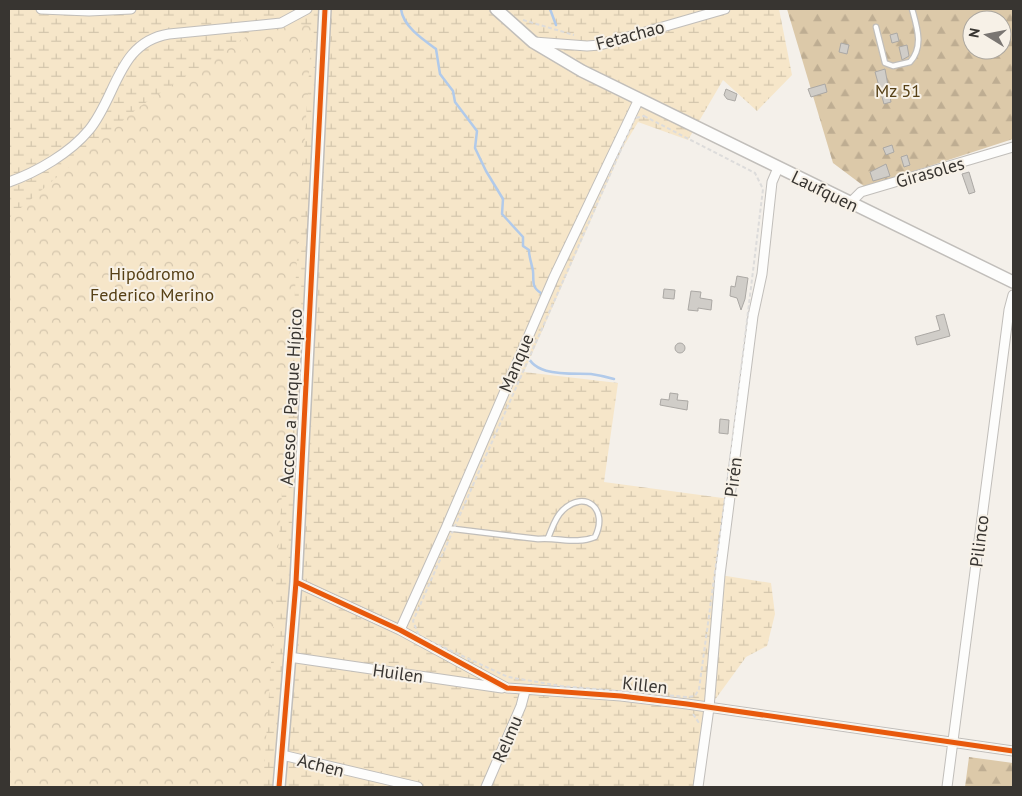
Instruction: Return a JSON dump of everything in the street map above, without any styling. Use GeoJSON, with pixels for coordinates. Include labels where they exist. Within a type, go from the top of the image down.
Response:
{"type":"FeatureCollection","features":[{"type":"Feature","properties":{"kind":"street"},"geometry":{"type":"LineString","coordinates":[[41,9],[89,11],[131,9]]}},
{"type":"Feature","properties":{"kind":"street"},"geometry":{"type":"LineString","coordinates":[[9,182],[33,172],[79,141],[97,117],[125,64],[133,53],[156,36],[281,24],[307,9]]}},
{"type":"Feature","properties":{"kind":"street","name":"Acceso a Parque Hípico"},"geometry":{"type":"LineString","coordinates":[[279,787],[296,582],[325,9]]}},
{"type":"Feature","properties":{"kind":"street","name":"Laufquen"},"geometry":{"type":"LineString","coordinates":[[496,9],[533,42],[582,71],[1013,282]]}},
{"type":"Feature","properties":{"kind":"street","name":"Fetachao"},"geometry":{"type":"LineString","coordinates":[[533,42],[587,46],[600,45],[725,9]]}},
{"type":"Feature","properties":{"kind":"street","name":"Manque"},"geometry":{"type":"LineString","coordinates":[[400,630],[450,529],[554,277],[639,98]]}},
{"type":"Feature","properties":{"kind":"street","name":"Girasoles"},"geometry":{"type":"LineString","coordinates":[[850,203],[861,192],[1013,147]]}},
{"type":"Feature","properties":{"kind":"street","name":"Pirén"},"geometry":{"type":"LineString","coordinates":[[698,787],[709,708],[720,576],[753,316],[762,274],[772,182],[778,168]]}},
{"type":"Feature","properties":{"kind":"street","name":"Pilinco"},"geometry":{"type":"LineString","coordinates":[[947,787],[1009,310],[1013,295]]}},
{"type":"Feature","properties":{"kind":"street","name":"Killen"},"geometry":{"type":"LineString","coordinates":[[296,582],[400,630],[507,688],[525,691],[547,690],[621,696],[727,709],[1013,751]]}},
{"type":"Feature","properties":{"kind":"street","name":"Huilen"},"geometry":{"type":"LineString","coordinates":[[289,657],[507,688]]}},
{"type":"Feature","properties":{"kind":"street","name":"Relmu"},"geometry":{"type":"LineString","coordinates":[[486,787],[521,706],[525,691]]}},
{"type":"Feature","properties":{"kind":"street","name":"Achen"},"geometry":{"type":"LineString","coordinates":[[282,755],[418,787]]}},
{"type":"Feature","properties":{"kind":"lane"},"geometry":{"type":"LineString","coordinates":[[876,27],[885,63],[893,66],[910,62],[918,47],[919,35],[912,9]]}},
{"type":"Feature","properties":{"kind":"lane"},"geometry":{"type":"LineString","coordinates":[[450,529],[577,542],[595,537],[599,522],[596,507],[591,503],[582,502],[564,509],[556,518],[548,538]]}},
{"type":"Feature","properties":{"kind":"path"},"geometry":{"type":"LineString","coordinates":[[520,19],[580,37]]}},
{"type":"Feature","properties":{"kind":"path"},"geometry":{"type":"LineString","coordinates":[[644,116],[754,173],[764,189],[718,557],[699,689],[695,696],[561,686],[508,677],[419,636],[412,621],[450,529],[635,118],[644,116]]}},
{"type":"Feature","properties":{"kind":"path"},"geometry":{"type":"LineString","coordinates":[[685,712],[693,713],[699,723],[698,732]]}},
{"type":"Feature","properties":{"kind":"green space"},"geometry":{"type":"Polygon","coordinates":[[[9,9],[779,9],[792,75],[757,111],[723,80],[688,140],[638,122],[622,149],[524,372],[618,383],[604,482],[730,499],[720,575],[771,583],[775,614],[767,646],[746,657],[709,708],[698,787],[9,787],[9,9]]]}},
{"type":"Feature","properties":{"kind":"green space","name":"Mz 51"},"geometry":{"type":"Polygon","coordinates":[[[787,9],[1013,9],[1013,139],[865,187],[833,163],[787,9]]]}},
{"type":"Feature","properties":{"kind":"green space","name":"Hipódromo Federico Merino"},"geometry":{"type":"Polygon","coordinates":[[[270,21],[312,26],[263,787],[9,787],[9,218],[139,107],[270,21]]]}},
{"type":"Feature","properties":{"kind":"green space"},"geometry":{"type":"Polygon","coordinates":[[[969,757],[1013,763],[1013,787],[965,787],[969,757]]]}},
{"type":"Feature","properties":{"kind":"building"},"geometry":{"type":"Polygon","coordinates":[[[897,33],[899,41],[892,43],[890,35],[897,33]]]}},
{"type":"Feature","properties":{"kind":"building"},"geometry":{"type":"Polygon","coordinates":[[[841,43],[849,45],[847,54],[839,52],[841,43]]]}},
{"type":"Feature","properties":{"kind":"building"},"geometry":{"type":"Polygon","coordinates":[[[907,45],[909,56],[902,60],[899,47],[907,45]]]}},
{"type":"Feature","properties":{"kind":"building"},"geometry":{"type":"Polygon","coordinates":[[[885,69],[891,102],[884,104],[875,72],[885,69]]]}},
{"type":"Feature","properties":{"kind":"building"},"geometry":{"type":"Polygon","coordinates":[[[825,84],[827,92],[811,97],[808,89],[825,84]]]}},
{"type":"Feature","properties":{"kind":"building"},"geometry":{"type":"Polygon","coordinates":[[[726,89],[737,94],[735,101],[727,99],[724,95],[726,89]]]}},
{"type":"Feature","properties":{"kind":"building"},"geometry":{"type":"Polygon","coordinates":[[[892,145],[894,152],[886,155],[883,148],[892,145]]]}},
{"type":"Feature","properties":{"kind":"building"},"geometry":{"type":"Polygon","coordinates":[[[907,155],[910,165],[904,167],[901,157],[907,155]]]}},
{"type":"Feature","properties":{"kind":"building"},"geometry":{"type":"Polygon","coordinates":[[[886,164],[890,176],[873,181],[870,172],[886,164]]]}},
{"type":"Feature","properties":{"kind":"building"},"geometry":{"type":"Polygon","coordinates":[[[969,172],[975,192],[969,194],[962,174],[969,172]]]}},
{"type":"Feature","properties":{"kind":"building"},"geometry":{"type":"Polygon","coordinates":[[[737,276],[748,278],[745,299],[741,310],[737,298],[730,296],[731,286],[735,287],[737,276]]]}},
{"type":"Feature","properties":{"kind":"building"},"geometry":{"type":"Polygon","coordinates":[[[664,289],[675,290],[674,299],[663,298],[664,289]]]}},
{"type":"Feature","properties":{"kind":"building"},"geometry":{"type":"Polygon","coordinates":[[[691,291],[701,292],[700,298],[712,300],[711,310],[698,308],[698,311],[688,310],[691,291]]]}},
{"type":"Feature","properties":{"kind":"building"},"geometry":{"type":"Polygon","coordinates":[[[944,314],[950,336],[917,345],[915,337],[940,330],[936,316],[944,314]]]}},
{"type":"Feature","properties":{"kind":"building"},"geometry":{"type":"Polygon","coordinates":[[[678,343],[682,343],[685,348],[682,353],[678,353],[675,350],[675,346],[678,343]]]}},
{"type":"Feature","properties":{"kind":"building"},"geometry":{"type":"Polygon","coordinates":[[[670,393],[678,394],[677,400],[688,401],[687,410],[660,405],[661,399],[669,400],[670,393]]]}},
{"type":"Feature","properties":{"kind":"building"},"geometry":{"type":"Polygon","coordinates":[[[720,419],[729,420],[728,434],[719,433],[720,419]]]}},
{"type":"Feature","properties":{"kind":"waterway"},"geometry":{"type":"LineString","coordinates":[[401,9],[409,26],[436,49],[440,74],[453,91],[455,102],[477,131],[475,148],[503,199],[502,214],[523,237],[523,246],[529,250],[534,284],[541,293],[542,299]]}},
{"type":"Feature","properties":{"kind":"waterway"},"geometry":{"type":"LineString","coordinates":[[550,9],[556,25]]}},
{"type":"Feature","properties":{"kind":"waterway"},"geometry":{"type":"LineString","coordinates":[[526,350],[529,359],[543,370],[591,374],[614,379]]}},
{"type":"Feature","properties":{"kind":"cycle path"},"geometry":{"type":"LineString","coordinates":[[279,787],[296,582],[325,9]]}},
{"type":"Feature","properties":{"kind":"cycle path"},"geometry":{"type":"LineString","coordinates":[[296,582],[400,630],[507,688],[621,696],[687,704],[1013,751]]}}]}
